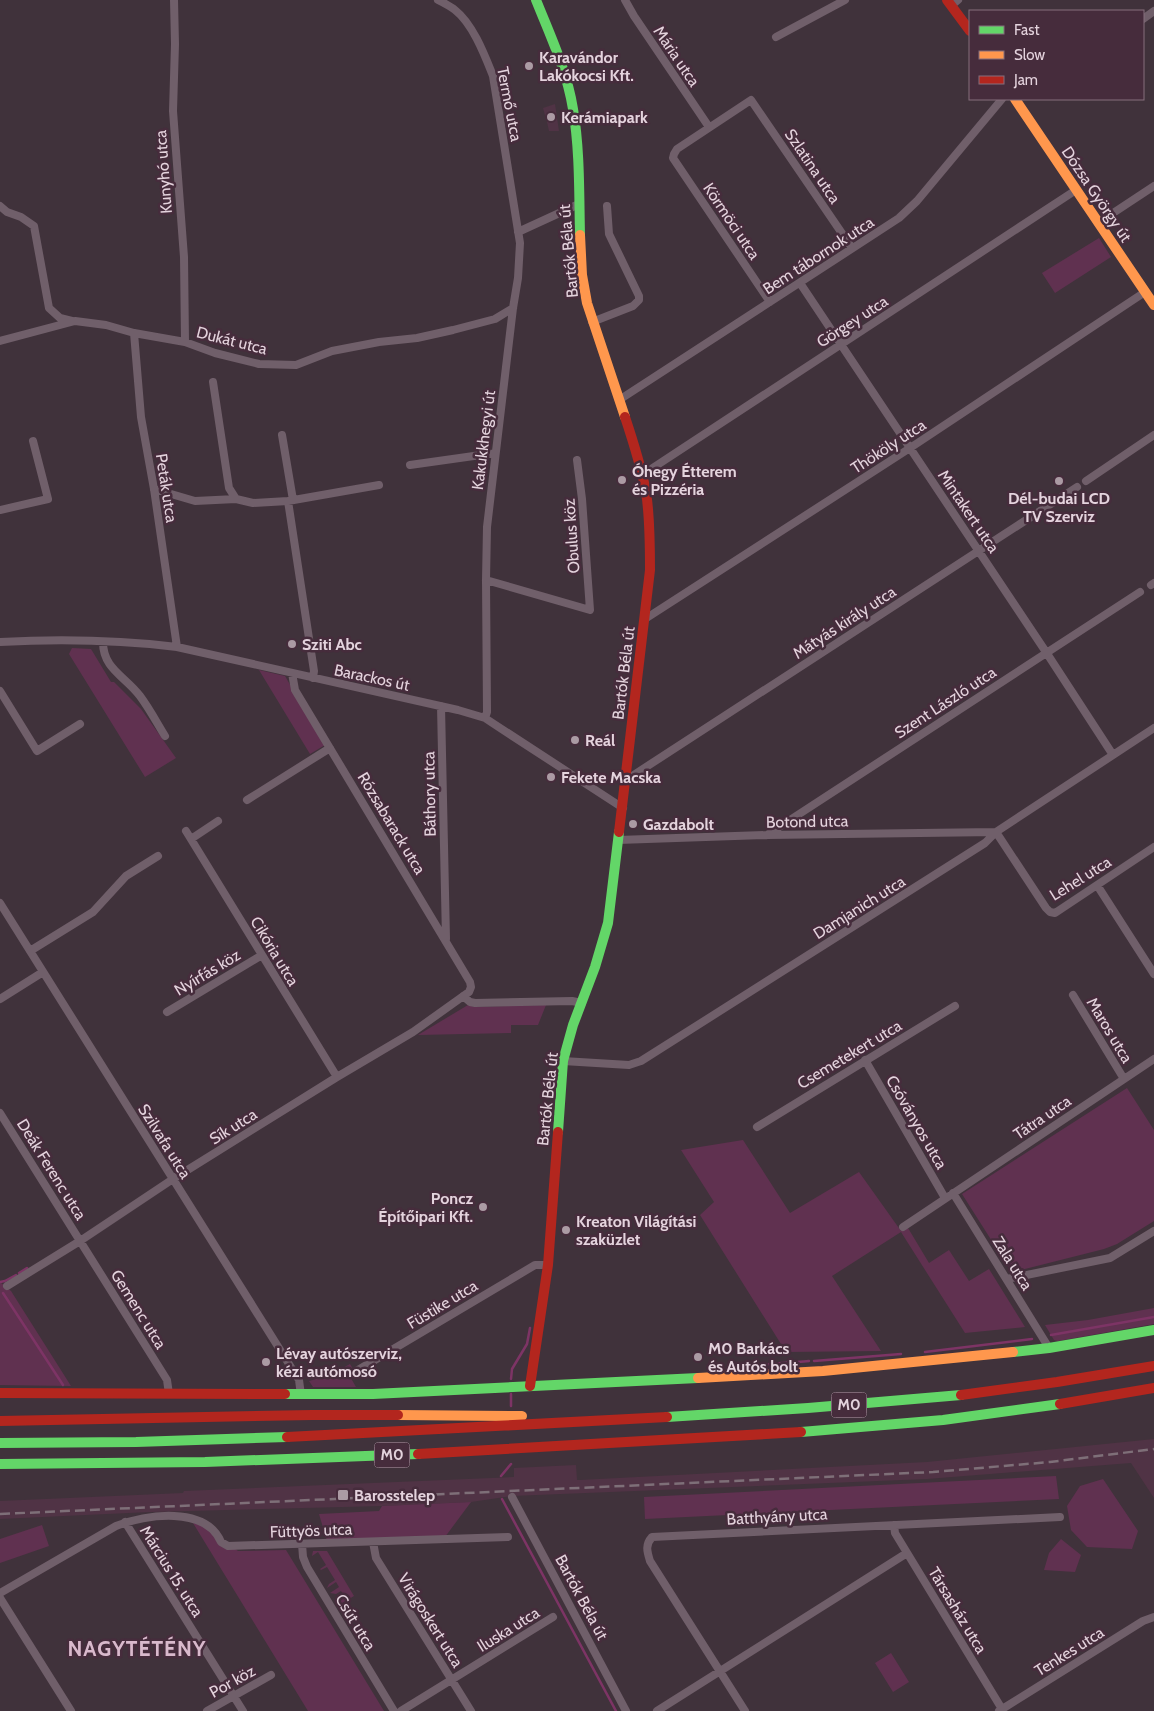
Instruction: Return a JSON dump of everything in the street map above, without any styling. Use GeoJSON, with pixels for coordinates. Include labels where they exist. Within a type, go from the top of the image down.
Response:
{"type":"FeatureCollection","features":[{"type":"Feature","properties":{"kind":"main road","name":"Bartók Béla út"},"geometry":{"type":"LineString","coordinates":[[530,1386],[548,1265],[563,1061],[608,923],[650,570],[649,518],[637,453],[592,322],[584,291],[577,144],[573,107],[561,62],[536,0]]}},
{"type":"Feature","properties":{"kind":"main road"},"geometry":{"type":"LineString","coordinates":[[952,2],[969,29]]}},
{"type":"Feature","properties":{"kind":"main road","name":"Dózsa György út"},"geometry":{"type":"LineString","coordinates":[[1018,100],[1154,306]]}},
{"type":"Feature","properties":{"kind":"main road"},"geometry":{"type":"LineString","coordinates":[[0,1393],[407,1393],[609,1383],[823,1371],[960,1359],[1049,1348],[1154,1330]]}},
{"type":"Feature","properties":{"kind":"main road","name":"M0"},"geometry":{"type":"LineString","coordinates":[[0,1443],[204,1441],[333,1436],[726,1414],[896,1401],[1023,1386],[1154,1366]]}},
{"type":"Feature","properties":{"kind":"main road","name":"M0"},"geometry":{"type":"LineString","coordinates":[[0,1464],[140,1464],[326,1459],[784,1434],[1000,1413],[1053,1406],[1154,1388]]}},
{"type":"Feature","properties":{"kind":"main road"},"geometry":{"type":"LineString","coordinates":[[0,1421],[390,1414],[545,1417],[596,1421]]}},
{"type":"Feature","properties":{"kind":"street","name":"Kunyhó utca"},"geometry":{"type":"LineString","coordinates":[[174,0],[175,44],[172,111],[184,257],[185,342]]}},
{"type":"Feature","properties":{"kind":"street","name":"Termő utca"},"geometry":{"type":"LineString","coordinates":[[438,0],[454,9],[466,22],[487,60],[493,76],[518,232]]}},
{"type":"Feature","properties":{"kind":"street","name":"Mária utca"},"geometry":{"type":"LineString","coordinates":[[625,0],[709,127]]}},
{"type":"Feature","properties":{"kind":"street"},"geometry":{"type":"LineString","coordinates":[[776,37],[845,0]]}},
{"type":"Feature","properties":{"kind":"street","name":"Szlatina utca"},"geometry":{"type":"LineString","coordinates":[[709,127],[751,100],[852,248]]}},
{"type":"Feature","properties":{"kind":"street","name":"Bem tábornok utca"},"geometry":{"type":"LineString","coordinates":[[619,400],[908,211],[1001,100]]}},
{"type":"Feature","properties":{"kind":"street","name":"Körmöci utca"},"geometry":{"type":"LineString","coordinates":[[709,127],[681,146],[674,154],[675,162],[770,302]]}},
{"type":"Feature","properties":{"kind":"street"},"geometry":{"type":"LineString","coordinates":[[1098,223],[1154,186]]}},
{"type":"Feature","properties":{"kind":"street","name":"Görgey utca"},"geometry":{"type":"LineString","coordinates":[[642,475],[1076,190]]}},
{"type":"Feature","properties":{"kind":"street"},"geometry":{"type":"LineString","coordinates":[[518,232],[579,204]]}},
{"type":"Feature","properties":{"kind":"street"},"geometry":{"type":"LineString","coordinates":[[0,206],[4,213],[21,217],[34,226],[49,308],[60,318],[75,322]]}},
{"type":"Feature","properties":{"kind":"street"},"geometry":{"type":"LineString","coordinates":[[592,322],[633,306],[639,300],[639,296],[609,234],[606,206]]}},
{"type":"Feature","properties":{"kind":"street","name":"Kakukkhegyi út"},"geometry":{"type":"LineString","coordinates":[[485,718],[487,712],[487,527],[520,263],[518,232]]}},
{"type":"Feature","properties":{"kind":"street","name":"Mintakert utca"},"geometry":{"type":"LineString","coordinates":[[800,283],[1113,755]]}},
{"type":"Feature","properties":{"kind":"street","name":"Thököly utca"},"geometry":{"type":"LineString","coordinates":[[645,618],[910,448],[1145,292]]}},
{"type":"Feature","properties":{"kind":"street","name":"Dukát utca"},"geometry":{"type":"LineString","coordinates":[[0,341],[75,322],[106,324],[134,333],[185,342],[215,353],[259,364],[296,365],[332,351],[379,342],[417,338],[495,319],[513,308]]}},
{"type":"Feature","properties":{"kind":"street","name":"Peták utca"},"geometry":{"type":"LineString","coordinates":[[134,333],[141,417],[154,489],[177,647]]}},
{"type":"Feature","properties":{"kind":"street"},"geometry":{"type":"LineString","coordinates":[[213,382],[229,488],[236,499]]}},
{"type":"Feature","properties":{"kind":"street"},"geometry":{"type":"LineString","coordinates":[[282,435],[314,671],[313,678]]}},
{"type":"Feature","properties":{"kind":"street"},"geometry":{"type":"LineString","coordinates":[[1086,481],[1154,435]]}},
{"type":"Feature","properties":{"kind":"street"},"geometry":{"type":"LineString","coordinates":[[0,510],[48,499],[33,441]]}},
{"type":"Feature","properties":{"kind":"street"},"geometry":{"type":"LineString","coordinates":[[410,465],[495,453]]}},
{"type":"Feature","properties":{"kind":"street","name":"Obulus köz"},"geometry":{"type":"LineString","coordinates":[[486,580],[590,610],[578,460]]}},
{"type":"Feature","properties":{"kind":"street"},"geometry":{"type":"LineString","coordinates":[[154,489],[195,501],[236,499],[253,503],[291,501],[379,485]]}},
{"type":"Feature","properties":{"kind":"street","name":"Mátyás király utca"},"geometry":{"type":"LineString","coordinates":[[626,780],[1077,487]]}},
{"type":"Feature","properties":{"kind":"street","name":"Szent László utca"},"geometry":{"type":"LineString","coordinates":[[767,835],[1140,592]]}},
{"type":"Feature","properties":{"kind":"street","name":"Barackos út"},"geometry":{"type":"LineString","coordinates":[[0,642],[102,642],[177,647],[441,706],[485,718],[623,808]]}},
{"type":"Feature","properties":{"kind":"street"},"geometry":{"type":"LineString","coordinates":[[102,642],[106,661],[138,694],[165,736]]}},
{"type":"Feature","properties":{"kind":"street","name":"Rózsabarack utca"},"geometry":{"type":"LineString","coordinates":[[292,673],[295,690],[446,941],[470,982],[471,987]]}},
{"type":"Feature","properties":{"kind":"street"},"geometry":{"type":"LineString","coordinates":[[0,691],[37,751],[80,724]]}},
{"type":"Feature","properties":{"kind":"street","name":"Báthory utca"},"geometry":{"type":"LineString","coordinates":[[441,706],[446,941]]}},
{"type":"Feature","properties":{"kind":"street","name":"Damjanich utca"},"geometry":{"type":"LineString","coordinates":[[563,1061],[629,1065],[641,1062],[985,843],[996,832],[1154,728]]}},
{"type":"Feature","properties":{"kind":"street"},"geometry":{"type":"LineString","coordinates":[[247,800],[330,748]]}},
{"type":"Feature","properties":{"kind":"street"},"geometry":{"type":"LineString","coordinates":[[191,838],[218,821]]}},
{"type":"Feature","properties":{"kind":"street","name":"Cikória utca"},"geometry":{"type":"LineString","coordinates":[[186,831],[337,1077]]}},
{"type":"Feature","properties":{"kind":"street","name":"Botond utca"},"geometry":{"type":"LineString","coordinates":[[618,840],[767,835],[996,832]]}},
{"type":"Feature","properties":{"kind":"street","name":"Lehel utca"},"geometry":{"type":"LineString","coordinates":[[996,832],[1050,912],[1055,912],[1154,847]]}},
{"type":"Feature","properties":{"kind":"street"},"geometry":{"type":"LineString","coordinates":[[30,951],[93,912],[126,876],[158,856]]}},
{"type":"Feature","properties":{"kind":"street"},"geometry":{"type":"LineString","coordinates":[[1097,885],[1154,974]]}},
{"type":"Feature","properties":{"kind":"street","name":"Szilvafa utca"},"geometry":{"type":"LineString","coordinates":[[0,903],[299,1380],[302,1394]]}},
{"type":"Feature","properties":{"kind":"street","name":"Nyírfás köz"},"geometry":{"type":"LineString","coordinates":[[167,1012],[262,955]]}},
{"type":"Feature","properties":{"kind":"street"},"geometry":{"type":"LineString","coordinates":[[0,999],[43,972]]}},
{"type":"Feature","properties":{"kind":"street","name":"Sík utca"},"geometry":{"type":"LineString","coordinates":[[7,1286],[80,1241],[173,1179],[413,1032],[463,996],[471,987]]}},
{"type":"Feature","properties":{"kind":"street","name":"Maros utca"},"geometry":{"type":"LineString","coordinates":[[1073,995],[1124,1079]]}},
{"type":"Feature","properties":{"kind":"street"},"geometry":{"type":"LineString","coordinates":[[463,996],[475,1004],[572,1001],[582,1003]]}},
{"type":"Feature","properties":{"kind":"street","name":"Csemetekert utca"},"geometry":{"type":"LineString","coordinates":[[757,1127],[955,1006]]}},
{"type":"Feature","properties":{"kind":"street","name":"Tátra utca"},"geometry":{"type":"LineString","coordinates":[[945,1198],[1154,1059]]}},
{"type":"Feature","properties":{"kind":"street","name":"Csóványos utca"},"geometry":{"type":"LineString","coordinates":[[865,1060],[945,1198]]}},
{"type":"Feature","properties":{"kind":"street","name":"Deák Ferenc utca"},"geometry":{"type":"LineString","coordinates":[[0,1113],[80,1241]]}},
{"type":"Feature","properties":{"kind":"street","name":"Zala utca"},"geometry":{"type":"LineString","coordinates":[[953,1193],[1049,1348]]}},
{"type":"Feature","properties":{"kind":"street"},"geometry":{"type":"LineString","coordinates":[[903,1227],[945,1198]]}},
{"type":"Feature","properties":{"kind":"street"},"geometry":{"type":"LineString","coordinates":[[1007,1279],[1110,1258],[1154,1231]]}},
{"type":"Feature","properties":{"kind":"street","name":"Gemenc utca"},"geometry":{"type":"LineString","coordinates":[[80,1241],[166,1380],[169,1394]]}},
{"type":"Feature","properties":{"kind":"street","name":"Füstike utca"},"geometry":{"type":"LineString","coordinates":[[353,1373],[535,1265],[548,1265]]}},
{"type":"Feature","properties":{"kind":"street","name":"Bartók Béla út"},"geometry":{"type":"LineString","coordinates":[[512,1497],[626,1711]]}},
{"type":"Feature","properties":{"kind":"street","name":"Füttyös utca"},"geometry":{"type":"LineString","coordinates":[[0,1593],[116,1526],[126,1522],[154,1518],[187,1517],[206,1524],[219,1536],[221,1542],[228,1546],[508,1537]]}},
{"type":"Feature","properties":{"kind":"street","name":"Batthyány utca"},"geometry":{"type":"LineString","coordinates":[[720,1672],[650,1561],[646,1550],[647,1542],[652,1537],[1060,1517]]}},
{"type":"Feature","properties":{"kind":"street","name":"Március 15. utca"},"geometry":{"type":"LineString","coordinates":[[126,1522],[243,1711]]}},
{"type":"Feature","properties":{"kind":"street","name":"Társasház utca"},"geometry":{"type":"LineString","coordinates":[[894,1525],[895,1533],[1000,1710]]}},
{"type":"Feature","properties":{"kind":"street","name":"Virágoskert utca"},"geometry":{"type":"LineString","coordinates":[[373,1542],[376,1558],[471,1711]]}},
{"type":"Feature","properties":{"kind":"street","name":"Csút utca"},"geometry":{"type":"LineString","coordinates":[[302,1544],[307,1567],[394,1711]]}},
{"type":"Feature","properties":{"kind":"street"},"geometry":{"type":"LineString","coordinates":[[657,1711],[907,1553]]}},
{"type":"Feature","properties":{"kind":"street"},"geometry":{"type":"LineString","coordinates":[[0,1598],[68,1710]]}},
{"type":"Feature","properties":{"kind":"street","name":"Iluska utca"},"geometry":{"type":"LineString","coordinates":[[401,1711],[553,1617]]}},
{"type":"Feature","properties":{"kind":"street","name":"Tenkes utca"},"geometry":{"type":"LineString","coordinates":[[1000,1710],[1143,1621],[1154,1617]]}},
{"type":"Feature","properties":{"kind":"street"},"geometry":{"type":"LineString","coordinates":[[720,1672],[745,1711]]}},
{"type":"Feature","properties":{"kind":"street","name":"Por köz"},"geometry":{"type":"LineString","coordinates":[[207,1711],[271,1675]]}},
{"type":"Feature","properties":{"kind":"shaded area","name":"Kerámiapark"},"geometry":{"type":"Polygon","coordinates":[[[555,104],[559,131],[549,131],[548,119],[546,119],[543,108],[555,104]]]}},
{"type":"Feature","properties":{"kind":"shaded area"},"geometry":{"type":"Polygon","coordinates":[[[1099,238],[1111,257],[1055,293],[1042,273],[1099,238]]]}},
{"type":"Feature","properties":{"kind":"shaded area"},"geometry":{"type":"Polygon","coordinates":[[[72,648],[91,649],[111,682],[114,682],[141,709],[176,758],[145,777],[69,654],[72,648]]]}},
{"type":"Feature","properties":{"kind":"shaded area"},"geometry":{"type":"Polygon","coordinates":[[[259,670],[285,676],[325,745],[310,754],[259,670]]]}},
{"type":"Feature","properties":{"kind":"shaded area"},"geometry":{"type":"Polygon","coordinates":[[[468,1005],[474,1007],[546,1005],[538,1025],[511,1025],[511,1033],[418,1035],[468,1005]]]}},
{"type":"Feature","properties":{"kind":"shaded area"},"geometry":{"type":"Polygon","coordinates":[[[1127,1088],[1154,1130],[1154,1221],[1117,1244],[1104,1249],[1011,1271],[962,1194],[1127,1088]]]}},
{"type":"Feature","properties":{"kind":"shaded area"},"geometry":{"type":"Polygon","coordinates":[[[743,1140],[790,1213],[859,1172],[901,1231],[908,1228],[929,1263],[949,1250],[969,1281],[989,1269],[1025,1327],[965,1333],[901,1232],[832,1276],[881,1351],[786,1352],[700,1215],[714,1202],[681,1150],[743,1140]]]}},
{"type":"Feature","properties":{"kind":"shaded area"},"geometry":{"type":"Polygon","coordinates":[[[0,1282],[11,1291],[71,1386],[0,1385],[0,1282]]]}},
{"type":"Feature","properties":{"kind":"shaded area"},"geometry":{"type":"Polygon","coordinates":[[[1154,1308],[1154,1324],[1058,1341],[1054,1340],[1045,1325],[1088,1320],[1154,1308]]]}},
{"type":"Feature","properties":{"kind":"shaded area"},"geometry":{"type":"Polygon","coordinates":[[[350,1364],[353,1369],[348,1373],[356,1387],[313,1387],[309,1381],[330,1375],[350,1364]]]}},
{"type":"Feature","properties":{"kind":"shaded area"},"geometry":{"type":"Polygon","coordinates":[[[1154,1439],[1154,1498],[1131,1463],[927,1479],[512,1496],[471,1502],[150,1512],[0,1519],[0,1501],[514,1477],[514,1468],[576,1465],[577,1480],[580,1480],[927,1462],[1154,1439]]]}},
{"type":"Feature","properties":{"kind":"shaded area"},"geometry":{"type":"Polygon","coordinates":[[[1056,1476],[1059,1499],[645,1519],[644,1497],[1056,1476]]]}},
{"type":"Feature","properties":{"kind":"shaded area"},"geometry":{"type":"Polygon","coordinates":[[[1103,1479],[1138,1531],[1132,1549],[1087,1547],[1071,1530],[1067,1506],[1080,1486],[1103,1479]]]}},
{"type":"Feature","properties":{"kind":"shaded area"},"geometry":{"type":"Polygon","coordinates":[[[471,1502],[445,1537],[327,1541],[319,1514],[379,1511],[382,1506],[471,1502]]]}},
{"type":"Feature","properties":{"kind":"shaded area"},"geometry":{"type":"Polygon","coordinates":[[[193,1523],[202,1525],[238,1551],[286,1550],[384,1711],[308,1711],[193,1523]]]}},
{"type":"Feature","properties":{"kind":"shaded area"},"geometry":{"type":"Polygon","coordinates":[[[42,1525],[49,1546],[0,1563],[0,1539],[42,1525]]]}},
{"type":"Feature","properties":{"kind":"shaded area"},"geometry":{"type":"Polygon","coordinates":[[[1061,1539],[1081,1555],[1075,1572],[1044,1570],[1049,1553],[1061,1539]]]}},
{"type":"Feature","properties":{"kind":"shaded area"},"geometry":{"type":"Polygon","coordinates":[[[313,1551],[327,1551],[354,1596],[337,1606],[345,1597],[341,1591],[336,1594],[330,1593],[339,1587],[336,1582],[327,1588],[335,1580],[327,1567],[320,1569],[326,1565],[318,1552],[312,1556],[313,1551]]]}},
{"type":"Feature","properties":{"kind":"shaded area"},"geometry":{"type":"Polygon","coordinates":[[[891,1653],[909,1682],[893,1692],[875,1663],[891,1653]]]}},
{"type":"Feature","properties":{"kind":"waterway"},"geometry":{"type":"LineString","coordinates":[[19,1273],[27,1268]]}},
{"type":"Feature","properties":{"kind":"waterway"},"geometry":{"type":"LineString","coordinates":[[0,1282],[16,1275]]}},
{"type":"Feature","properties":{"kind":"waterway"},"geometry":{"type":"LineString","coordinates":[[3,1293],[63,1385]]}},
{"type":"Feature","properties":{"kind":"waterway"},"geometry":{"type":"LineString","coordinates":[[1051,1335],[1154,1317]]}},
{"type":"Feature","properties":{"kind":"waterway"},"geometry":{"type":"LineString","coordinates":[[511,1379],[512,1369],[527,1344],[530,1328]]}},
{"type":"Feature","properties":{"kind":"waterway"},"geometry":{"type":"LineString","coordinates":[[925,1352],[1032,1339]]}},
{"type":"Feature","properties":{"kind":"waterway"},"geometry":{"type":"LineString","coordinates":[[814,1361],[901,1354]]}},
{"type":"Feature","properties":{"kind":"waterway"},"geometry":{"type":"LineString","coordinates":[[798,1362],[809,1361]]}},
{"type":"Feature","properties":{"kind":"waterway"},"geometry":{"type":"LineString","coordinates":[[759,1365],[794,1362]]}},
{"type":"Feature","properties":{"kind":"waterway"},"geometry":{"type":"LineString","coordinates":[[511,1394],[511,1406]]}},
{"type":"Feature","properties":{"kind":"waterway"},"geometry":{"type":"LineString","coordinates":[[501,1476],[511,1464]]}},
{"type":"Feature","properties":{"kind":"waterway"},"geometry":{"type":"LineString","coordinates":[[502,1499],[616,1711]]}},
{"type":"Feature","properties":{"kind":"railway"},"geometry":{"type":"LineString","coordinates":[[0,1514],[933,1472],[1050,1462],[1154,1449]]}},
{"type":"Feature","properties":{"kind":"traffic: fast"},"geometry":{"type":"LineString","coordinates":[[536,0],[562,67],[573,109],[578,156],[580,235]]}},
{"type":"Feature","properties":{"kind":"traffic: fast"},"geometry":{"type":"LineString","coordinates":[[558,1132],[563,1061],[573,1025],[595,967],[608,923],[619,832]]}},
{"type":"Feature","properties":{"kind":"traffic: fast"},"geometry":{"type":"LineString","coordinates":[[1013,1352],[1049,1348],[1154,1330]]}},
{"type":"Feature","properties":{"kind":"traffic: fast"},"geometry":{"type":"LineString","coordinates":[[285,1394],[373,1394],[698,1378]]}},
{"type":"Feature","properties":{"kind":"traffic: fast"},"geometry":{"type":"LineString","coordinates":[[667,1417],[808,1408],[961,1395]]}},
{"type":"Feature","properties":{"kind":"traffic: fast"},"geometry":{"type":"LineString","coordinates":[[801,1432],[943,1420],[1060,1404]]}},
{"type":"Feature","properties":{"kind":"traffic: fast"},"geometry":{"type":"LineString","coordinates":[[0,1443],[136,1442],[287,1437]]}},
{"type":"Feature","properties":{"kind":"traffic: fast"},"geometry":{"type":"LineString","coordinates":[[0,1464],[205,1462],[418,1454]]}},
{"type":"Feature","properties":{"kind":"traffic: slow"},"geometry":{"type":"LineString","coordinates":[[1016,100],[1154,305]]}},
{"type":"Feature","properties":{"kind":"traffic: slow"},"geometry":{"type":"LineString","coordinates":[[580,235],[582,275],[587,303],[625,417]]}},
{"type":"Feature","properties":{"kind":"traffic: slow"},"geometry":{"type":"LineString","coordinates":[[698,1378],[823,1371],[1013,1352]]}},
{"type":"Feature","properties":{"kind":"traffic: slow"},"geometry":{"type":"LineString","coordinates":[[398,1415],[522,1416]]}},
{"type":"Feature","properties":{"kind":"traffic: jam"},"geometry":{"type":"LineString","coordinates":[[947,0],[969,30]]}},
{"type":"Feature","properties":{"kind":"traffic: jam"},"geometry":{"type":"LineString","coordinates":[[619,832],[650,570],[649,521],[646,492],[625,417]]}},
{"type":"Feature","properties":{"kind":"traffic: jam"},"geometry":{"type":"LineString","coordinates":[[530,1386],[548,1265],[558,1132]]}},
{"type":"Feature","properties":{"kind":"traffic: jam"},"geometry":{"type":"LineString","coordinates":[[961,1395],[1154,1366]]}},
{"type":"Feature","properties":{"kind":"traffic: jam"},"geometry":{"type":"LineString","coordinates":[[1060,1404],[1154,1388]]}},
{"type":"Feature","properties":{"kind":"traffic: jam"},"geometry":{"type":"LineString","coordinates":[[0,1393],[285,1394]]}},
{"type":"Feature","properties":{"kind":"traffic: jam"},"geometry":{"type":"LineString","coordinates":[[0,1421],[398,1415]]}},
{"type":"Feature","properties":{"kind":"traffic: jam"},"geometry":{"type":"LineString","coordinates":[[287,1437],[667,1417]]}},
{"type":"Feature","properties":{"kind":"traffic: jam"},"geometry":{"type":"LineString","coordinates":[[418,1454],[801,1432]]}},
{"type":"Feature","properties":{"kind":"place","name":"Karavándor Lakókocsi Kft."},"geometry":{"type":"Point","coordinates":[529,66]}},
{"type":"Feature","properties":{"kind":"place","name":"Kerámiapark"},"geometry":{"type":"Point","coordinates":[551,117]}},
{"type":"Feature","properties":{"kind":"place","name":"Óhegy Étterem és Pizzéria"},"geometry":{"type":"Point","coordinates":[622,480]}},
{"type":"Feature","properties":{"kind":"place","name":"Dél-budai LCD TV Szerviz"},"geometry":{"type":"Point","coordinates":[1059,481]}},
{"type":"Feature","properties":{"kind":"place","name":"Sziti Abc"},"geometry":{"type":"Point","coordinates":[292,644]}},
{"type":"Feature","properties":{"kind":"place","name":"Reál"},"geometry":{"type":"Point","coordinates":[575,740]}},
{"type":"Feature","properties":{"kind":"place","name":"Fekete Macska"},"geometry":{"type":"Point","coordinates":[551,777]}},
{"type":"Feature","properties":{"kind":"place","name":"Gazdabolt"},"geometry":{"type":"Point","coordinates":[633,824]}},
{"type":"Feature","properties":{"kind":"place","name":"Poncz Építőipari Kft."},"geometry":{"type":"Point","coordinates":[483,1207]}},
{"type":"Feature","properties":{"kind":"place","name":"Kreaton Világítási szaküzlet"},"geometry":{"type":"Point","coordinates":[566,1230]}},
{"type":"Feature","properties":{"kind":"place","name":"M0 Barkács és Autós bolt"},"geometry":{"type":"Point","coordinates":[698,1357]}},
{"type":"Feature","properties":{"kind":"place","name":"Lévay autószerviz, kézi autómosó"},"geometry":{"type":"Point","coordinates":[266,1362]}},
{"type":"Feature","properties":{"kind":"place","name":"Barosstelep"},"geometry":{"type":"Point","coordinates":[343,1495]}},
{"type":"Feature","properties":{"kind":"district","name":"NAGYTÉTÉNY"},"geometry":{"type":"Point","coordinates":[137,1649]}}]}
